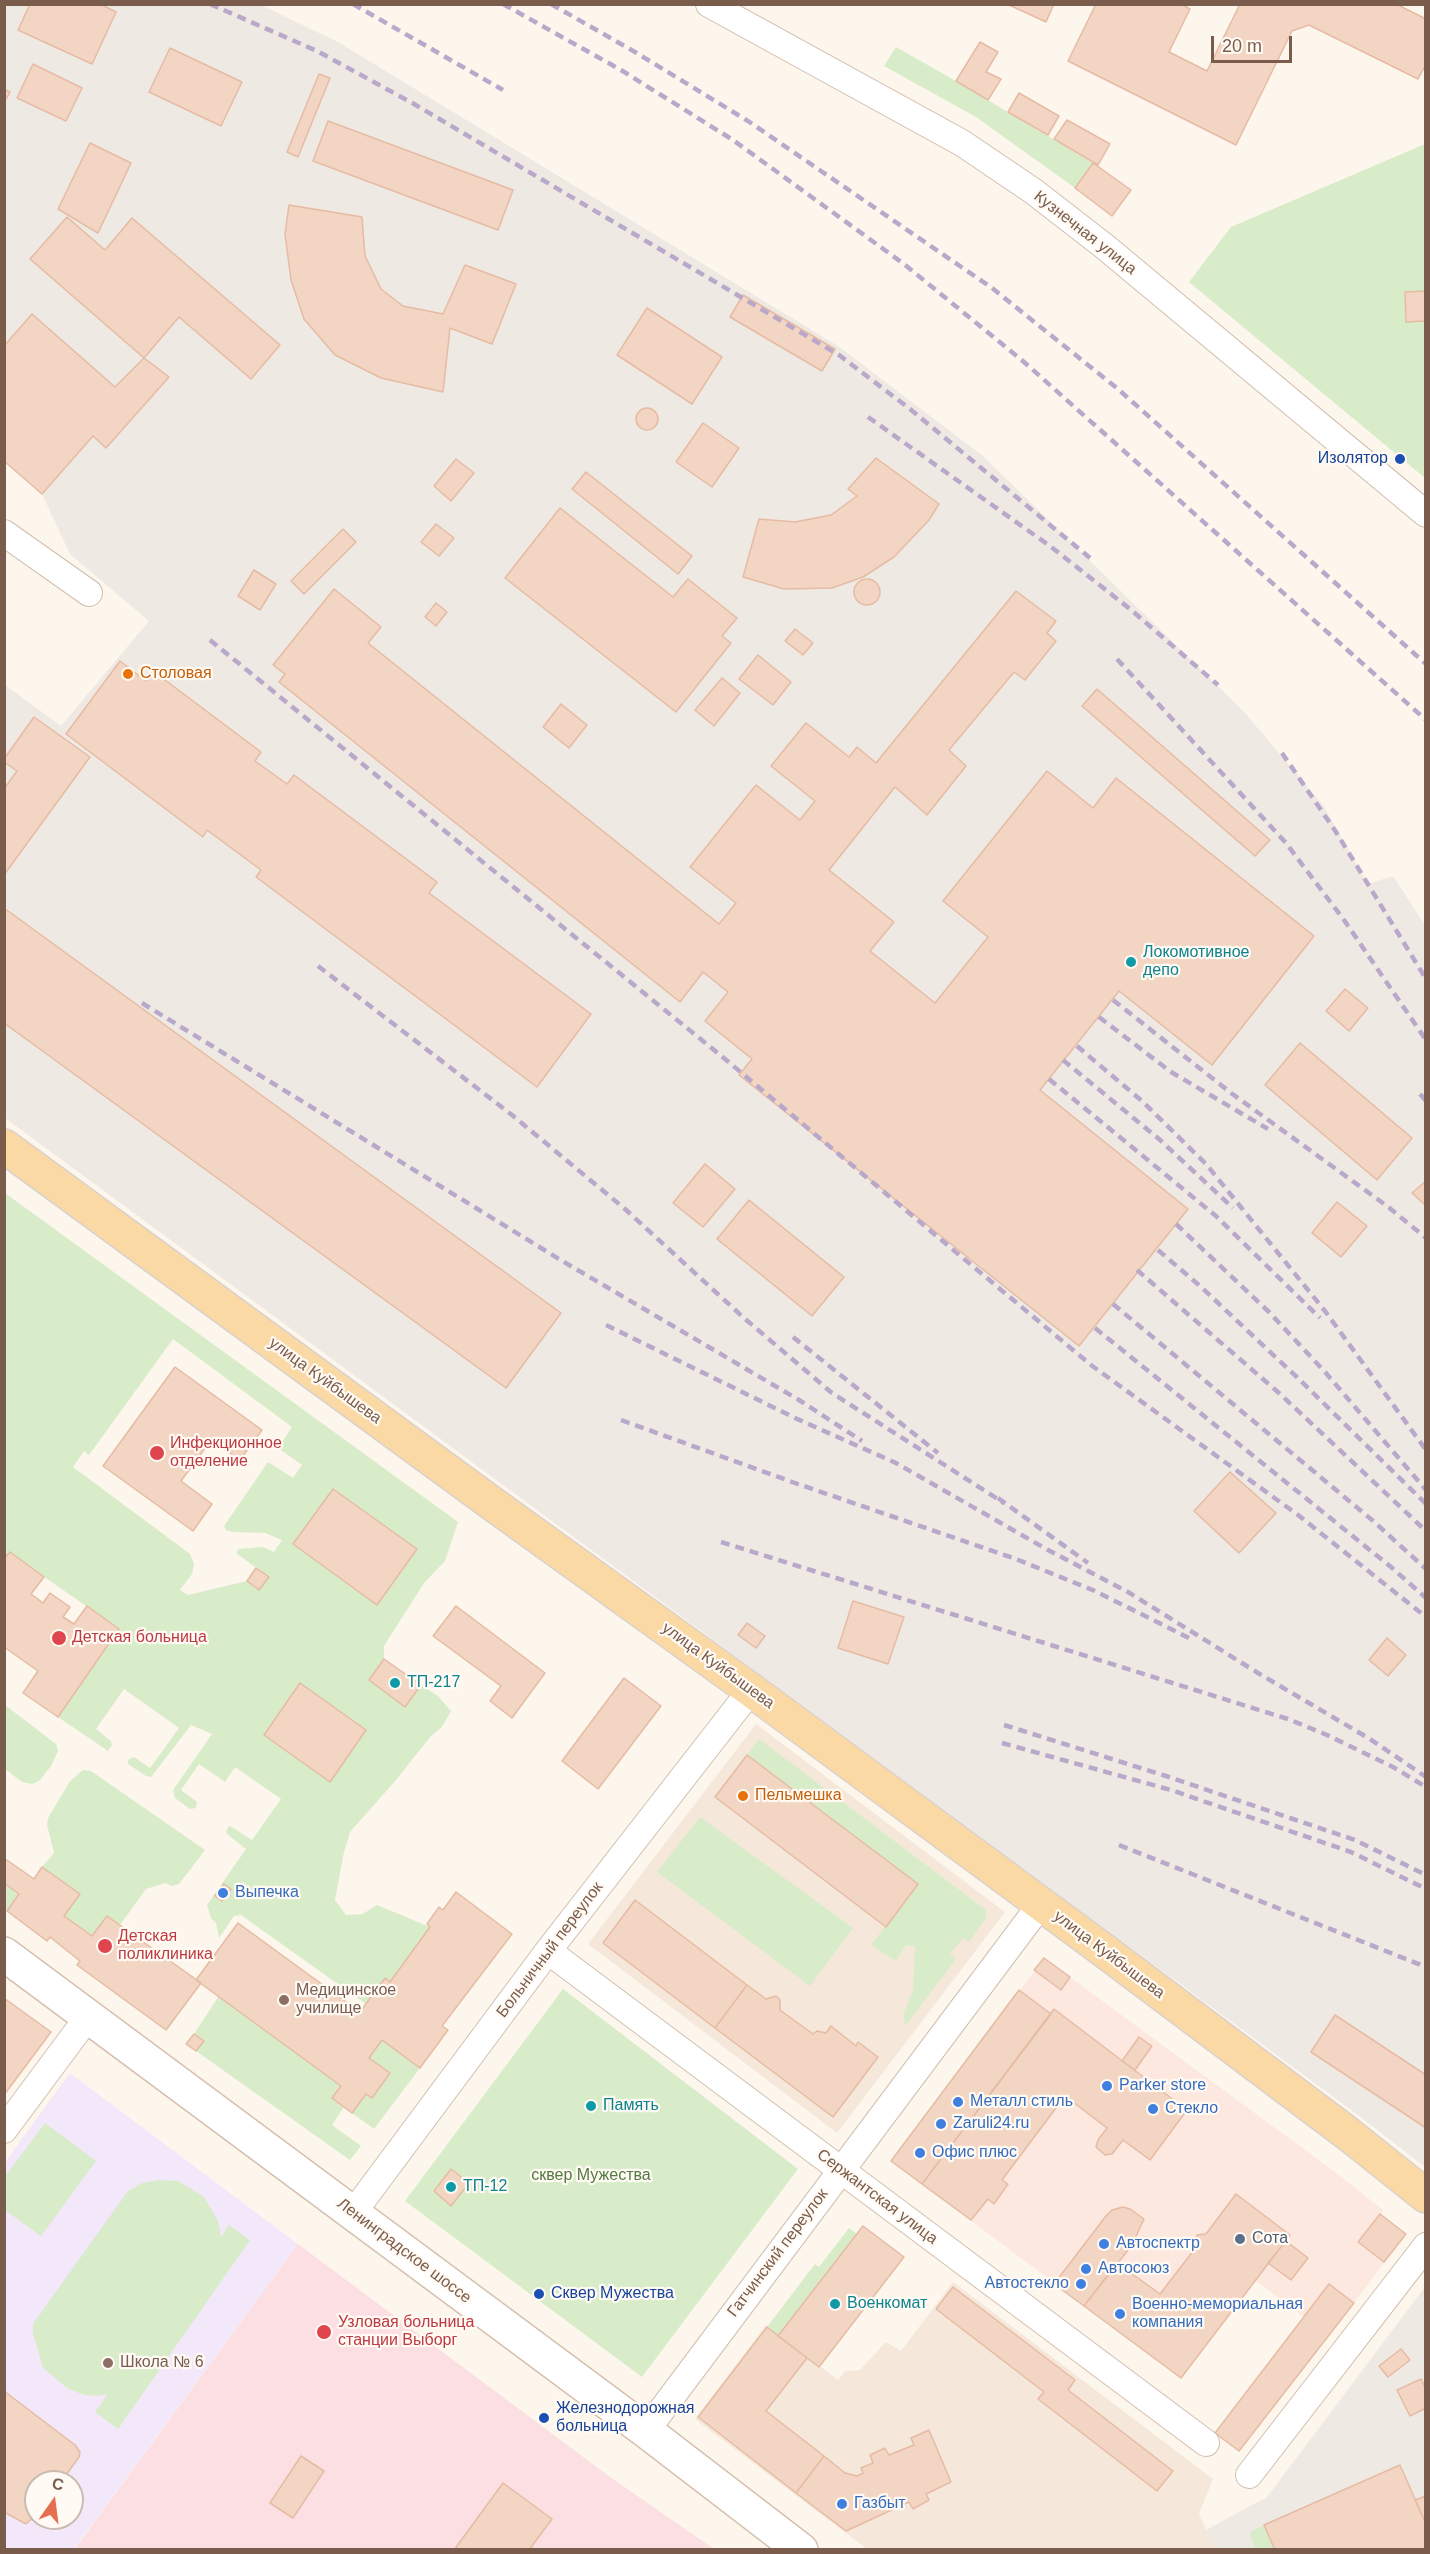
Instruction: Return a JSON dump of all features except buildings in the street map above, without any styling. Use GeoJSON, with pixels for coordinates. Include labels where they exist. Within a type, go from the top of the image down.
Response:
{"type":"FeatureCollection","features":[{"type":"Feature","properties":{"kind":"main road","name":"улица Куйбышева"},"geometry":{"type":"LineString","coordinates":[[4,1146],[1041,1904],[1347,2133],[1425,2196]]}},
{"type":"Feature","properties":{"kind":"main road","name":"Ленинградское шоссе"},"geometry":{"type":"LineString","coordinates":[[4,1954],[646,2431],[801,2550]]}},
{"type":"Feature","properties":{"kind":"street","name":"Кузнечная улица"},"geometry":{"type":"LineString","coordinates":[[709,4],[962,143],[1033,191],[1104,246],[1425,514]]}},
{"type":"Feature","properties":{"kind":"street"},"geometry":{"type":"LineString","coordinates":[[4,533],[89,592]]}},
{"type":"Feature","properties":{"kind":"street","name":"Больничный переулок"},"geometry":{"type":"LineString","coordinates":[[353,2213],[548,1951],[751,1690]]}},
{"type":"Feature","properties":{"kind":"street","name":"Гатчинский переулок"},"geometry":{"type":"LineString","coordinates":[[646,2431],[1041,1904]]}},
{"type":"Feature","properties":{"kind":"street","name":"Сержантская улица"},"geometry":{"type":"LineString","coordinates":[[548,1951],[1206,2443]]}},
{"type":"Feature","properties":{"kind":"street"},"geometry":{"type":"LineString","coordinates":[[4,2130],[88,2017]]}},
{"type":"Feature","properties":{"kind":"street"},"geometry":{"type":"LineString","coordinates":[[1249,2475],[1425,2246]]}},
{"type":"Feature","properties":{"kind":"shaded area"},"geometry":{"type":"Polygon","coordinates":[[[5,5],[261,5],[338,42],[838,346],[983,456],[1245,713],[1323,805],[1368,884],[1393,876],[1425,925],[1425,2167],[1358,2115],[5,1118],[5,685],[61,726],[149,621],[70,554],[42,494],[5,461],[5,5]]]}},
{"type":"Feature","properties":{"kind":"shaded area"},"geometry":{"type":"Polygon","coordinates":[[[756,1724],[1005,1912],[837,2133],[588,1944],[756,1724]]]}},
{"type":"Feature","properties":{"kind":"shaded area"},"geometry":{"type":"Polygon","coordinates":[[[1044,1958],[1335,2172],[1383,2210],[1381,2214],[1406,2234],[1354,2303],[1329,2284],[1304,2317],[1255,2280],[1181,2378],[922,2184],[944,2092],[1044,1958]]]}},
{"type":"Feature","properties":{"kind":"shaded area","name":"Школа № 6"},"geometry":{"type":"Polygon","coordinates":[[[70,2073],[298,2244],[74,2549],[5,2550],[5,2162],[70,2073]]]}},
{"type":"Feature","properties":{"kind":"shaded area","name":"Узловая больница станции Выборг"},"geometry":{"type":"Polygon","coordinates":[[[298,2244],[610,2477],[714,2549],[74,2550],[298,2244]]]}},
{"type":"Feature","properties":{"kind":"shaded area"},"geometry":{"type":"Polygon","coordinates":[[[953,2282],[1213,2479],[1199,2514],[1215,2549],[867,2549],[695,2419],[766,2325],[838,2380],[845,2371],[860,2370],[886,2342],[901,2351],[953,2282]]]}},
{"type":"Feature","properties":{"kind":"shaded area"},"geometry":{"type":"Polygon","coordinates":[[[1425,2287],[1425,2549],[1215,2549],[1206,2530],[1267,2497],[1425,2287]]]}},
{"type":"Feature","properties":{"kind":"green space"},"geometry":{"type":"Polygon","coordinates":[[[896,47],[1093,163],[1075,188],[976,117],[884,66],[896,47]]]}},
{"type":"Feature","properties":{"kind":"green space"},"geometry":{"type":"Polygon","coordinates":[[[1425,144],[1425,478],[1189,282],[1231,227],[1425,144]]]}},
{"type":"Feature","properties":{"kind":"green space"},"geometry":{"type":"Polygon","coordinates":[[[5,1193],[458,1522],[445,1561],[424,1583],[384,1646],[384,1659],[369,1680],[405,1706],[421,1685],[438,1696],[451,1711],[442,1727],[430,1737],[350,1832],[344,1852],[335,1900],[346,1915],[363,1914],[377,1905],[430,1927],[390,1982],[385,1978],[366,2004],[241,1915],[234,1916],[219,1938],[216,1923],[211,1918],[207,1905],[246,1849],[226,1831],[229,1826],[232,1827],[252,1840],[281,1799],[235,1767],[225,1782],[199,1764],[181,1790],[197,1802],[196,1808],[190,1809],[175,1798],[173,1790],[212,1734],[191,1725],[151,1777],[146,1776],[128,1764],[128,1760],[134,1757],[150,1768],[179,1728],[124,1689],[96,1729],[111,1741],[112,1745],[108,1751],[58,1717],[119,1629],[10,1553],[5,1559],[5,1193]],[[173,1339],[89,1455],[84,1451],[73,1467],[190,1554],[194,1564],[192,1574],[180,1590],[188,1595],[247,1581],[259,1590],[269,1577],[237,1554],[238,1549],[263,1547],[274,1552],[282,1540],[265,1533],[232,1532],[226,1530],[224,1526],[268,1462],[293,1478],[302,1465],[278,1448],[292,1427],[173,1339]],[[333,1489],[293,1544],[377,1605],[417,1549],[333,1489]],[[301,1684],[330,1781],[366,1730],[301,1684]]]}},
{"type":"Feature","properties":{"kind":"green space"},"geometry":{"type":"Polygon","coordinates":[[[5,1705],[56,1744],[58,1751],[51,1766],[39,1781],[32,1784],[22,1782],[5,1769],[5,1705]]]}},
{"type":"Feature","properties":{"kind":"green space"},"geometry":{"type":"Polygon","coordinates":[[[759,1739],[986,1910],[986,1918],[969,1942],[963,1938],[950,1954],[956,1959],[905,2026],[904,2013],[913,1990],[915,1947],[906,1945],[896,1961],[871,1945],[918,1884],[747,1755],[759,1739]]]}},
{"type":"Feature","properties":{"kind":"green space"},"geometry":{"type":"Polygon","coordinates":[[[83,1770],[91,1771],[205,1850],[179,1884],[172,1886],[165,1883],[146,1889],[120,1925],[107,1916],[92,1936],[64,1916],[80,1894],[42,1867],[54,1853],[47,1825],[48,1818],[70,1781],[83,1770]]]}},
{"type":"Feature","properties":{"kind":"green space"},"geometry":{"type":"Polygon","coordinates":[[[700,1817],[853,1928],[810,1986],[657,1872],[700,1817]]]}},
{"type":"Feature","properties":{"kind":"green space"},"geometry":{"type":"Polygon","coordinates":[[[5,1883],[19,1894],[7,1911],[5,1909],[5,1883]]]}},
{"type":"Feature","properties":{"kind":"green space","name":"сквер Мужества"},"geometry":{"type":"Polygon","coordinates":[[[563,1989],[798,2169],[642,2377],[405,2201],[563,1989]]]}},
{"type":"Feature","properties":{"kind":"green space"},"geometry":{"type":"Polygon","coordinates":[[[219,1996],[341,2086],[333,2098],[344,2107],[332,2125],[361,2146],[350,2160],[196,2051],[204,2041],[194,2034],[219,1996]]]}},
{"type":"Feature","properties":{"kind":"green space"},"geometry":{"type":"Polygon","coordinates":[[[382,2040],[420,2068],[374,2129],[352,2113],[366,2094],[372,2098],[390,2073],[369,2058],[382,2040]]]}},
{"type":"Feature","properties":{"kind":"green space"},"geometry":{"type":"Polygon","coordinates":[[[45,2123],[96,2161],[41,2236],[5,2210],[4,2178],[45,2123]]]}},
{"type":"Feature","properties":{"kind":"green space"},"geometry":{"type":"Polygon","coordinates":[[[158,2180],[178,2181],[204,2197],[218,2221],[221,2237],[229,2225],[250,2240],[118,2429],[95,2412],[108,2394],[84,2395],[67,2388],[43,2368],[33,2333],[33,2324],[128,2191],[142,2183],[158,2180]]]}},
{"type":"Feature","properties":{"kind":"green space"},"geometry":{"type":"Polygon","coordinates":[[[849,2228],[857,2234],[778,2336],[767,2327],[815,2264],[819,2267],[849,2228]]]}},
{"type":"Feature","properties":{"kind":"green space"},"geometry":{"type":"Polygon","coordinates":[[[1264,2525],[1275,2549],[1256,2549],[1250,2536],[1251,2532],[1264,2525]]]}},
{"type":"Feature","properties":{"kind":"railway"},"geometry":{"type":"LineString","coordinates":[[210,4],[317,51],[414,104],[839,355],[910,409],[1090,558]]}},
{"type":"Feature","properties":{"kind":"railway"},"geometry":{"type":"LineString","coordinates":[[353,4],[503,90]]}},
{"type":"Feature","properties":{"kind":"railway"},"geometry":{"type":"LineString","coordinates":[[503,4],[621,70],[733,140],[904,264],[1024,362],[1426,720]]}},
{"type":"Feature","properties":{"kind":"railway"},"geometry":{"type":"LineString","coordinates":[[551,4],[748,121],[992,288],[1118,389],[1426,664]]}},
{"type":"Feature","properties":{"kind":"railway"},"geometry":{"type":"LineString","coordinates":[[868,417],[1050,546],[1130,609],[1218,685]]}},
{"type":"Feature","properties":{"kind":"railway"},"geometry":{"type":"LineString","coordinates":[[210,640],[725,1059],[1091,1365],[1298,1515],[1426,1617]]}},
{"type":"Feature","properties":{"kind":"railway"},"geometry":{"type":"LineString","coordinates":[[1117,659],[1286,843],[1344,920],[1426,1040]]}},
{"type":"Feature","properties":{"kind":"railway"},"geometry":{"type":"LineString","coordinates":[[1282,753],[1336,832],[1426,979]]}},
{"type":"Feature","properties":{"kind":"railway"},"geometry":{"type":"LineString","coordinates":[[318,966],[512,1115],[625,1209],[744,1318],[832,1393],[1004,1503]]}},
{"type":"Feature","properties":{"kind":"railway"},"geometry":{"type":"LineString","coordinates":[[1113,1000],[1231,1093],[1387,1206],[1426,1238]]}},
{"type":"Feature","properties":{"kind":"railway"},"geometry":{"type":"LineString","coordinates":[[142,1003],[559,1259],[799,1400],[862,1441]]}},
{"type":"Feature","properties":{"kind":"railway"},"geometry":{"type":"LineString","coordinates":[[1099,1017],[1171,1072],[1268,1129]]}},
{"type":"Feature","properties":{"kind":"railway"},"geometry":{"type":"LineString","coordinates":[[1077,1046],[1142,1101],[1206,1164],[1325,1311],[1426,1450]]}},
{"type":"Feature","properties":{"kind":"railway"},"geometry":{"type":"LineString","coordinates":[[1063,1060],[1159,1139],[1233,1208]]}},
{"type":"Feature","properties":{"kind":"railway"},"geometry":{"type":"LineString","coordinates":[[1049,1079],[1216,1216],[1320,1318]]}},
{"type":"Feature","properties":{"kind":"railway"},"geometry":{"type":"LineString","coordinates":[[1420,1094],[1426,1101]]}},
{"type":"Feature","properties":{"kind":"railway"},"geometry":{"type":"LineString","coordinates":[[1176,1224],[1269,1312],[1325,1372],[1426,1490]]}},
{"type":"Feature","properties":{"kind":"railway"},"geometry":{"type":"LineString","coordinates":[[1158,1250],[1200,1286],[1302,1382],[1426,1504]]}},
{"type":"Feature","properties":{"kind":"railway"},"geometry":{"type":"LineString","coordinates":[[1137,1270],[1279,1393],[1426,1531]]}},
{"type":"Feature","properties":{"kind":"railway"},"geometry":{"type":"LineString","coordinates":[[1113,1304],[1372,1520],[1426,1569]]}},
{"type":"Feature","properties":{"kind":"railway"},"geometry":{"type":"LineString","coordinates":[[606,1325],[795,1418],[896,1463],[1048,1550],[1128,1592],[1370,1739],[1426,1777]]}},
{"type":"Feature","properties":{"kind":"railway"},"geometry":{"type":"LineString","coordinates":[[1095,1328],[1391,1567],[1426,1598]]}},
{"type":"Feature","properties":{"kind":"railway"},"geometry":{"type":"LineString","coordinates":[[793,1337],[938,1453]]}},
{"type":"Feature","properties":{"kind":"railway"},"geometry":{"type":"LineString","coordinates":[[621,1420],[1016,1559],[1095,1591],[1189,1638]]}},
{"type":"Feature","properties":{"kind":"railway"},"geometry":{"type":"LineString","coordinates":[[998,1498],[1088,1563]]}},
{"type":"Feature","properties":{"kind":"railway"},"geometry":{"type":"LineString","coordinates":[[721,1542],[1288,1719],[1393,1767],[1426,1787]]}},
{"type":"Feature","properties":{"kind":"railway"},"geometry":{"type":"LineString","coordinates":[[1004,1725],[1166,1776],[1355,1840],[1426,1875]]}},
{"type":"Feature","properties":{"kind":"railway"},"geometry":{"type":"LineString","coordinates":[[1002,1743],[1171,1790],[1351,1852],[1426,1889]]}},
{"type":"Feature","properties":{"kind":"railway"},"geometry":{"type":"LineString","coordinates":[[1119,1845],[1426,1967]]}},
{"type":"Feature","properties":{"kind":"place","name":"Изолятор"},"geometry":{"type":"Point","coordinates":[1400,459]}},
{"type":"Feature","properties":{"kind":"place","name":"Столовая"},"geometry":{"type":"Point","coordinates":[128,674]}},
{"type":"Feature","properties":{"kind":"place","name":"Локомотивное депо"},"geometry":{"type":"Point","coordinates":[1131,962]}},
{"type":"Feature","properties":{"kind":"place","name":"Инфекционное отделение"},"geometry":{"type":"Point","coordinates":[157,1453]}},
{"type":"Feature","properties":{"kind":"place","name":"Детская больница"},"geometry":{"type":"Point","coordinates":[59,1638]}},
{"type":"Feature","properties":{"kind":"place","name":"ТП-217"},"geometry":{"type":"Point","coordinates":[395,1683]}},
{"type":"Feature","properties":{"kind":"place","name":"Пельмешка"},"geometry":{"type":"Point","coordinates":[743,1796]}},
{"type":"Feature","properties":{"kind":"place","name":"Выпечка"},"geometry":{"type":"Point","coordinates":[223,1893]}},
{"type":"Feature","properties":{"kind":"place","name":"Детская поликлиника"},"geometry":{"type":"Point","coordinates":[105,1946]}},
{"type":"Feature","properties":{"kind":"place","name":"Медицинское училище"},"geometry":{"type":"Point","coordinates":[284,2000]}},
{"type":"Feature","properties":{"kind":"place","name":"Parker store"},"geometry":{"type":"Point","coordinates":[1107,2086]}},
{"type":"Feature","properties":{"kind":"place","name":"Металл стиль"},"geometry":{"type":"Point","coordinates":[958,2102]}},
{"type":"Feature","properties":{"kind":"place","name":"Память"},"geometry":{"type":"Point","coordinates":[591,2106]}},
{"type":"Feature","properties":{"kind":"place","name":"Стекло"},"geometry":{"type":"Point","coordinates":[1153,2109]}},
{"type":"Feature","properties":{"kind":"place","name":"Zaruli24.ru"},"geometry":{"type":"Point","coordinates":[941,2124]}},
{"type":"Feature","properties":{"kind":"place","name":"Офис плюс"},"geometry":{"type":"Point","coordinates":[920,2153]}},
{"type":"Feature","properties":{"kind":"place","name":"ТП-12"},"geometry":{"type":"Point","coordinates":[451,2187]}},
{"type":"Feature","properties":{"kind":"place","name":"Сота"},"geometry":{"type":"Point","coordinates":[1240,2239]}},
{"type":"Feature","properties":{"kind":"place","name":"Автоспектр"},"geometry":{"type":"Point","coordinates":[1104,2244]}},
{"type":"Feature","properties":{"kind":"place","name":"Автосоюз"},"geometry":{"type":"Point","coordinates":[1086,2269]}},
{"type":"Feature","properties":{"kind":"place","name":"Автостекло"},"geometry":{"type":"Point","coordinates":[1081,2284]}},
{"type":"Feature","properties":{"kind":"place","name":"Сквер Мужества"},"geometry":{"type":"Point","coordinates":[539,2294]}},
{"type":"Feature","properties":{"kind":"place","name":"Военкомат"},"geometry":{"type":"Point","coordinates":[835,2304]}},
{"type":"Feature","properties":{"kind":"place","name":"Военно-мемориальная компания"},"geometry":{"type":"Point","coordinates":[1120,2314]}},
{"type":"Feature","properties":{"kind":"place","name":"Узловая больница станции Выборг"},"geometry":{"type":"Point","coordinates":[324,2332]}},
{"type":"Feature","properties":{"kind":"place","name":"Школа № 6"},"geometry":{"type":"Point","coordinates":[108,2363]}},
{"type":"Feature","properties":{"kind":"place","name":"Железнодорожная больница"},"geometry":{"type":"Point","coordinates":[544,2418]}},
{"type":"Feature","properties":{"kind":"place","name":"Газбыт"},"geometry":{"type":"Point","coordinates":[842,2504]}}]}
